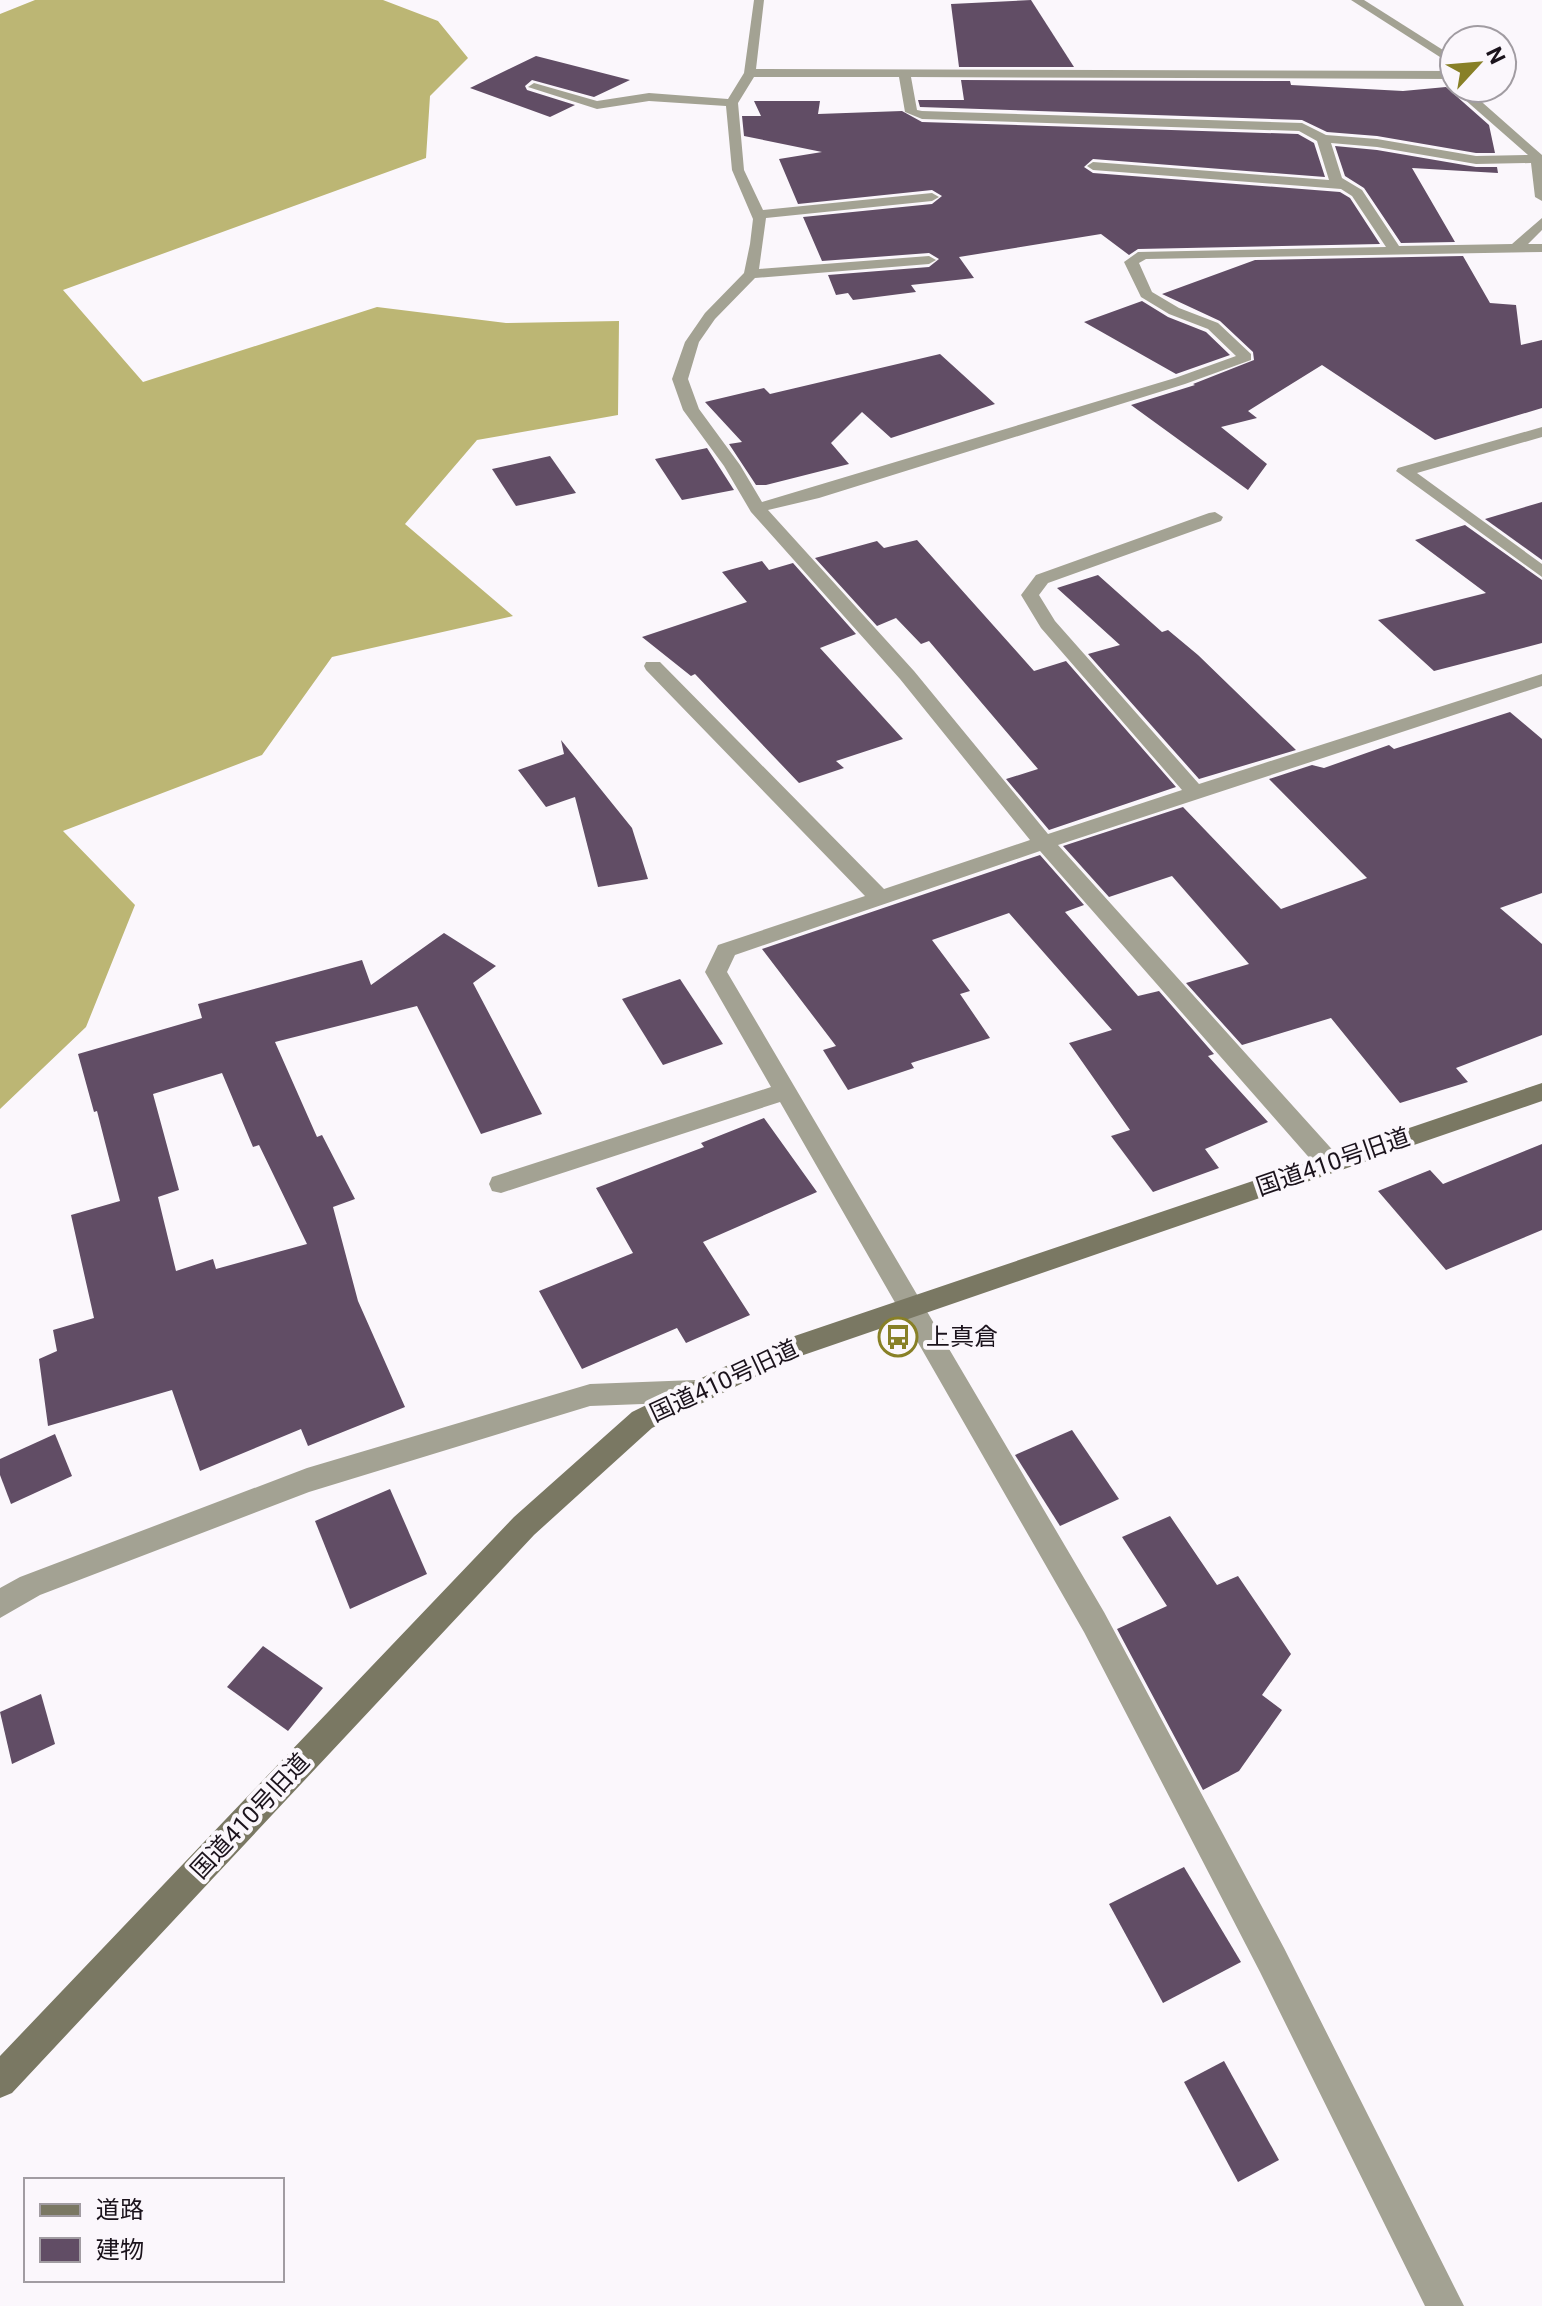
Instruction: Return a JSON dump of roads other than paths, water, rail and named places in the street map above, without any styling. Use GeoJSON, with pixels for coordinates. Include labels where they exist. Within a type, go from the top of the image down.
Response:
{"type":"FeatureCollection","features":[{"type":"Feature","properties":{"kind":"street"},"geometry":{"type":"LineString","coordinates":[[759,0],[750,73],[732,103],[738,170],[758,215],[757,244],[751,274],[710,316],[692,342],[680,379],[691,410],[732,465],[757,508],[907,675],[1043,842],[1329,1163]]}},
{"type":"Feature","properties":{"kind":"street"},"geometry":{"type":"LineString","coordinates":[[1356,0],[1438,52]]}},
{"type":"Feature","properties":{"kind":"street"},"geometry":{"type":"LineString","coordinates":[[750,73],[1191,72],[1438,78]]}},
{"type":"Feature","properties":{"kind":"street"},"geometry":{"type":"LineString","coordinates":[[905,75],[911,112],[922,115],[1302,127],[1323,139],[1377,143],[1476,160],[1536,159]]}},
{"type":"Feature","properties":{"kind":"street"},"geometry":{"type":"LineString","coordinates":[[534,87],[597,105],[649,97],[732,103]]}},
{"type":"Feature","properties":{"kind":"street"},"geometry":{"type":"LineString","coordinates":[[1478,104],[1536,159],[1542,197]]}},
{"type":"Feature","properties":{"kind":"street"},"geometry":{"type":"LineString","coordinates":[[1323,139],[1336,180],[1357,193],[1396,252]]}},
{"type":"Feature","properties":{"kind":"street"},"geometry":{"type":"LineString","coordinates":[[1093,166],[1344,185]]}},
{"type":"Feature","properties":{"kind":"street"},"geometry":{"type":"LineString","coordinates":[[758,215],[932,197]]}},
{"type":"Feature","properties":{"kind":"street"},"geometry":{"type":"LineString","coordinates":[[1515,249],[1542,222]]}},
{"type":"Feature","properties":{"kind":"street"},"geometry":{"type":"LineString","coordinates":[[757,508],[813,494],[1180,381],[1246,357],[1213,326],[1174,311],[1146,294],[1131,262],[1143,255],[1542,248]]}},
{"type":"Feature","properties":{"kind":"street"},"geometry":{"type":"LineString","coordinates":[[751,274],[929,260]]}},
{"type":"Feature","properties":{"kind":"street"},"geometry":{"type":"LineString","coordinates":[[1542,432],[1404,471],[1542,572]]}},
{"type":"Feature","properties":{"kind":"street"},"geometry":{"type":"LineString","coordinates":[[1195,792],[1047,624],[1030,595],[1042,579],[1215,517]]}},
{"type":"Feature","properties":{"kind":"street"},"geometry":{"type":"LineString","coordinates":[[653,666],[880,898]]}},
{"type":"Feature","properties":{"kind":"street"},"geometry":{"type":"LineString","coordinates":[[1445,2306],[1272,1960],[1094,1622],[716,972],[726,950],[1043,842],[1542,680]]}},
{"type":"Feature","properties":{"kind":"street"},"geometry":{"type":"LineString","coordinates":[[501,1184],[787,1091]]}},
{"type":"Feature","properties":{"kind":"street","name":"国道410号旧道"},"geometry":{"type":"LineString","coordinates":[[0,2081],[524,1526],[642,1420],[695,1391],[780,1352],[1542,1092]]}},
{"type":"Feature","properties":{"kind":"street"},"geometry":{"type":"LineString","coordinates":[[0,1604],[30,1586],[143,1540],[322,1475],[590,1395],[695,1391]]}},
{"type":"Feature","properties":{"kind":"place","name":"上真倉"},"geometry":{"type":"Point","coordinates":[898,1337]}}]}
